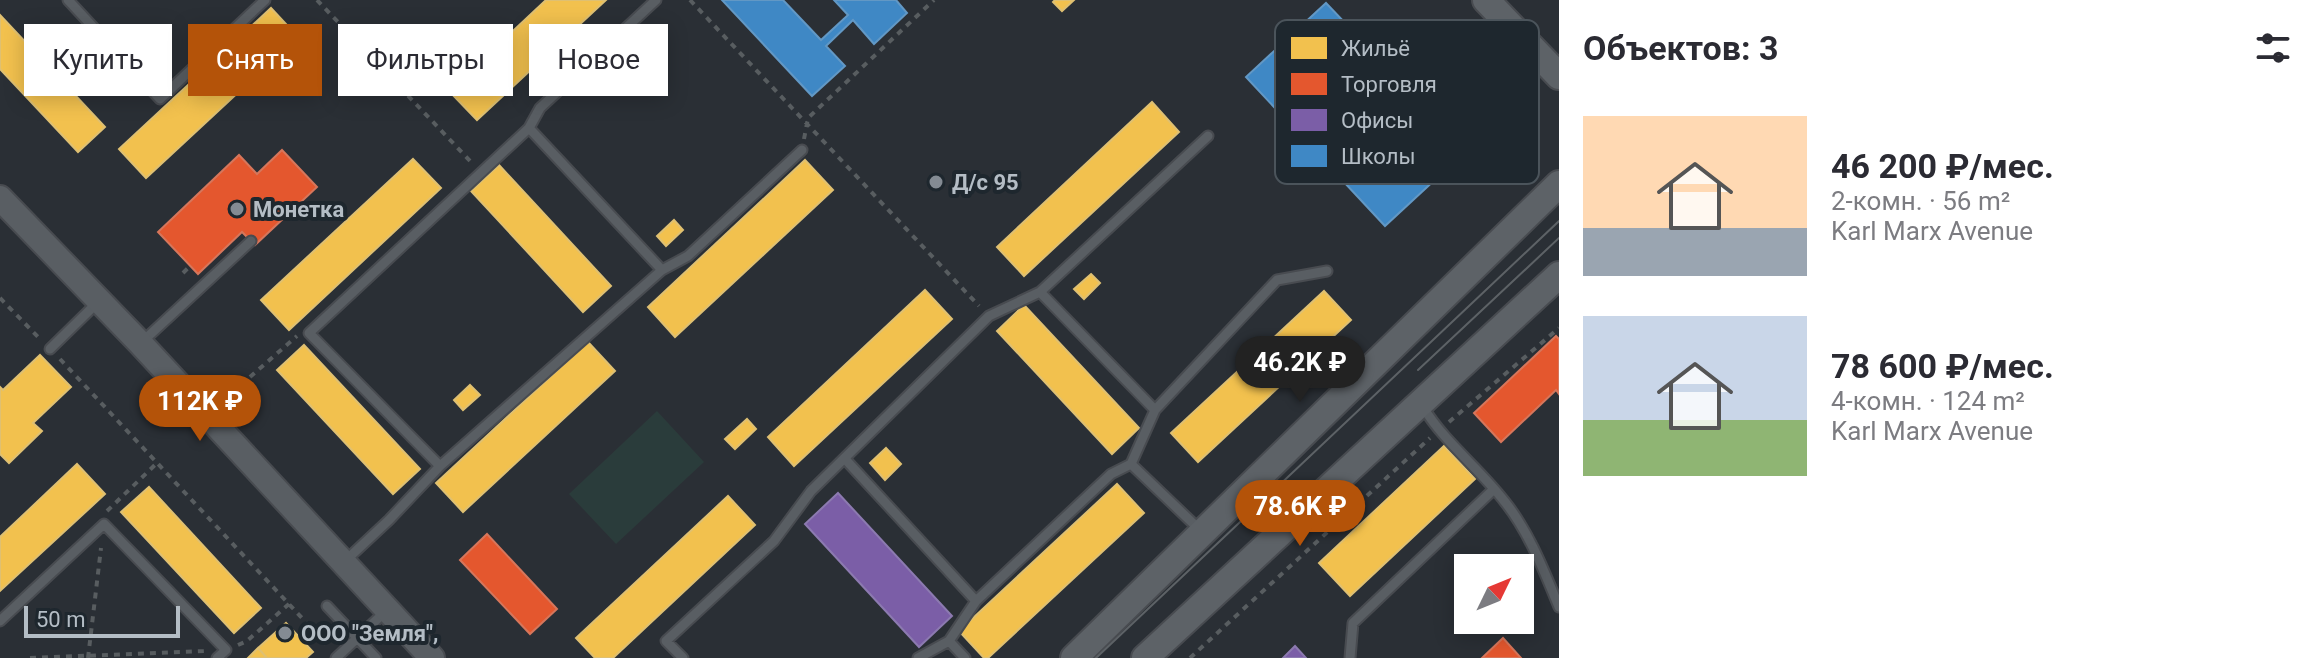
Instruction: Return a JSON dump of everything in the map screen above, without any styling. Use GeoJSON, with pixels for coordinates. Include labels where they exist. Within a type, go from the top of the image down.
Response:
{"type":"FeatureCollection","features":[{"type":"Feature","properties":{"kind":"main road"},"geometry":{"type":"LineString","coordinates":[[1486,0],[1505,20]]}},
{"type":"Feature","properties":{"kind":"main road"},"geometry":{"type":"LineString","coordinates":[[1539,55],[1559,76]]}},
{"type":"Feature","properties":{"kind":"main road"},"geometry":{"type":"LineString","coordinates":[[1074,658],[1559,184]]}},
{"type":"Feature","properties":{"kind":"main road"},"geometry":{"type":"LineString","coordinates":[[1145,658],[1559,275]]}},
{"type":"Feature","properties":{"kind":"street"},"geometry":{"type":"LineString","coordinates":[[0,198],[140,343],[432,658]]}},
{"type":"Feature","properties":{"kind":"lane"},"geometry":{"type":"LineString","coordinates":[[68,0],[160,99],[265,0]]}},
{"type":"Feature","properties":{"kind":"lane"},"geometry":{"type":"LineString","coordinates":[[440,466],[309,333],[529,128],[540,108],[656,0]]}},
{"type":"Feature","properties":{"kind":"lane"},"geometry":{"type":"LineString","coordinates":[[529,128],[662,270]]}},
{"type":"Feature","properties":{"kind":"lane"},"geometry":{"type":"LineString","coordinates":[[683,658],[666,641],[774,541],[811,491],[989,316],[1040,292],[1208,136]]}},
{"type":"Feature","properties":{"kind":"lane"},"geometry":{"type":"LineString","coordinates":[[344,562],[440,466],[662,270],[688,256],[802,150]]}},
{"type":"Feature","properties":{"kind":"lane"},"geometry":{"type":"LineString","coordinates":[[140,343],[251,241]]}},
{"type":"Feature","properties":{"kind":"lane"},"geometry":{"type":"LineString","coordinates":[[918,658],[949,641],[976,601],[1111,474],[1131,464],[1155,410],[1277,280],[1327,271]]}},
{"type":"Feature","properties":{"kind":"lane"},"geometry":{"type":"LineString","coordinates":[[1040,292],[1155,410]]}},
{"type":"Feature","properties":{"kind":"lane"},"geometry":{"type":"LineString","coordinates":[[50,349],[99,301]]}},
{"type":"Feature","properties":{"kind":"lane"},"geometry":{"type":"LineString","coordinates":[[1420,402],[1438,431],[1494,489],[1521,523],[1557,593],[1559,607]]}},
{"type":"Feature","properties":{"kind":"lane"},"geometry":{"type":"LineString","coordinates":[[845,459],[976,601]]}},
{"type":"Feature","properties":{"kind":"lane"},"geometry":{"type":"LineString","coordinates":[[1131,464],[1204,533]]}},
{"type":"Feature","properties":{"kind":"lane"},"geometry":{"type":"LineString","coordinates":[[1350,658],[1353,623],[1494,489]]}},
{"type":"Feature","properties":{"kind":"lane"},"geometry":{"type":"LineString","coordinates":[[0,621],[104,524],[226,650],[217,658]]}},
{"type":"Feature","properties":{"kind":"lane"},"geometry":{"type":"LineString","coordinates":[[327,606],[376,658]]}},
{"type":"Feature","properties":{"kind":"lane"},"geometry":{"type":"LineString","coordinates":[[337,657],[387,610]]}},
{"type":"Feature","properties":{"kind":"lane"},"geometry":{"type":"LineString","coordinates":[[949,641],[965,658]]}},
{"type":"Feature","properties":{"kind":"path"},"geometry":{"type":"LineString","coordinates":[[317,0],[481,172]]}},
{"type":"Feature","properties":{"kind":"path"},"geometry":{"type":"LineString","coordinates":[[690,0],[989,316]]}},
{"type":"Feature","properties":{"kind":"path"},"geometry":{"type":"LineString","coordinates":[[802,150],[808,118],[934,0]]}},
{"type":"Feature","properties":{"kind":"path"},"geometry":{"type":"LineString","coordinates":[[183,273],[190,266]]}},
{"type":"Feature","properties":{"kind":"path"},"geometry":{"type":"LineString","coordinates":[[0,298],[337,657]]}},
{"type":"Feature","properties":{"kind":"path"},"geometry":{"type":"LineString","coordinates":[[1190,658],[1438,431],[1559,328]]}},
{"type":"Feature","properties":{"kind":"path"},"geometry":{"type":"LineString","coordinates":[[250,377],[298,335],[309,333]]}},
{"type":"Feature","properties":{"kind":"path"},"geometry":{"type":"LineString","coordinates":[[88,657],[107,512],[157,463]]}},
{"type":"Feature","properties":{"kind":"path"},"geometry":{"type":"LineString","coordinates":[[30,658],[226,650],[247,641],[289,604]]}},
{"type":"Feature","properties":{"kind":"shaded area"},"geometry":{"type":"Polygon","coordinates":[[[657,411],[704,462],[616,544],[569,494],[657,411]]]}},
{"type":"Feature","properties":{"kind":"building: Жильё"},"geometry":{"type":"Polygon","coordinates":[[[546,0],[606,0],[580,24],[529,24],[529,72],[513,87],[513,31],[546,0]]]}},
{"type":"Feature","properties":{"kind":"building: Жильё"},"geometry":{"type":"Polygon","coordinates":[[[1074,0],[1062,11],[1053,2],[1074,0]]]}},
{"type":"Feature","properties":{"kind":"building: Жильё"},"geometry":{"type":"Polygon","coordinates":[[[271,8],[286,24],[254,24],[271,8]]]}},
{"type":"Feature","properties":{"kind":"building: Жильё"},"geometry":{"type":"Polygon","coordinates":[[[0,15],[24,41],[24,95],[0,69],[0,15]]]}},
{"type":"Feature","properties":{"kind":"building: Жильё"},"geometry":{"type":"Polygon","coordinates":[[[188,85],[188,96],[234,96],[146,178],[119,149],[188,85]]]}},
{"type":"Feature","properties":{"kind":"building: Жильё"},"geometry":{"type":"Polygon","coordinates":[[[25,96],[76,96],[105,127],[78,152],[25,96]]]}},
{"type":"Feature","properties":{"kind":"building: Жильё"},"geometry":{"type":"Polygon","coordinates":[[[454,96],[503,96],[477,120],[454,96]]]}},
{"type":"Feature","properties":{"kind":"building: Жильё"},"geometry":{"type":"Polygon","coordinates":[[[1152,102],[1179,132],[1024,276],[997,247],[1152,102]]]}},
{"type":"Feature","properties":{"kind":"building: Жильё"},"geometry":{"type":"Polygon","coordinates":[[[413,159],[441,188],[289,330],[261,300],[413,159]]]}},
{"type":"Feature","properties":{"kind":"building: Жильё"},"geometry":{"type":"Polygon","coordinates":[[[805,160],[833,190],[675,337],[648,307],[805,160]]]}},
{"type":"Feature","properties":{"kind":"building: Жильё"},"geometry":{"type":"Polygon","coordinates":[[[499,165],[611,286],[583,312],[471,191],[499,165]]]}},
{"type":"Feature","properties":{"kind":"building: Жильё"},"geometry":{"type":"Polygon","coordinates":[[[674,220],[683,230],[666,246],[657,236],[674,220]]]}},
{"type":"Feature","properties":{"kind":"building: Жильё"},"geometry":{"type":"Polygon","coordinates":[[[1091,274],[1100,283],[1084,299],[1074,289],[1091,274]]]}},
{"type":"Feature","properties":{"kind":"building: Жильё"},"geometry":{"type":"Polygon","coordinates":[[[925,290],[952,319],[794,466],[768,437],[925,290]]]}},
{"type":"Feature","properties":{"kind":"building: Жильё"},"geometry":{"type":"Polygon","coordinates":[[[1324,291],[1351,320],[1198,462],[1171,433],[1324,291]]]}},
{"type":"Feature","properties":{"kind":"building: Жильё"},"geometry":{"type":"Polygon","coordinates":[[[1024,305],[1139,428],[1112,454],[997,331],[1024,305]]]}},
{"type":"Feature","properties":{"kind":"building: Жильё"},"geometry":{"type":"Polygon","coordinates":[[[588,342],[615,371],[463,512],[436,483],[588,342]]]}},
{"type":"Feature","properties":{"kind":"building: Жильё"},"geometry":{"type":"Polygon","coordinates":[[[304,345],[420,469],[393,494],[277,370],[304,345]]]}},
{"type":"Feature","properties":{"kind":"building: Жильё"},"geometry":{"type":"Polygon","coordinates":[[[40,355],[71,387],[33,423],[42,431],[9,463],[0,454],[0,387],[3,390],[40,355]]]}},
{"type":"Feature","properties":{"kind":"building: Жильё"},"geometry":{"type":"Polygon","coordinates":[[[470,385],[480,395],[463,410],[454,400],[470,385]]]}},
{"type":"Feature","properties":{"kind":"building: Жильё"},"geometry":{"type":"Polygon","coordinates":[[[747,419],[756,429],[735,449],[725,439],[747,419]]]}},
{"type":"Feature","properties":{"kind":"building: Жильё"},"geometry":{"type":"Polygon","coordinates":[[[1444,446],[1475,479],[1350,596],[1319,563],[1444,446]]]}},
{"type":"Feature","properties":{"kind":"building: Жильё"},"geometry":{"type":"Polygon","coordinates":[[[886,448],[901,464],[885,480],[870,463],[886,448]]]}},
{"type":"Feature","properties":{"kind":"building: Жильё"},"geometry":{"type":"Polygon","coordinates":[[[77,464],[105,494],[0,591],[0,537],[77,464]]]}},
{"type":"Feature","properties":{"kind":"building: Жильё"},"geometry":{"type":"Polygon","coordinates":[[[1117,484],[1144,513],[988,658],[984,658],[959,631],[1117,484]]]}},
{"type":"Feature","properties":{"kind":"building: Жильё"},"geometry":{"type":"Polygon","coordinates":[[[149,487],[261,608],[234,633],[121,512],[149,487]]]}},
{"type":"Feature","properties":{"kind":"building: Жильё"},"geometry":{"type":"Polygon","coordinates":[[[728,496],[755,525],[613,658],[595,658],[576,638],[728,496]]]}},
{"type":"Feature","properties":{"kind":"building: Жильё","name":"ООО \"Земля\","},"geometry":{"type":"Polygon","coordinates":[[[286,623],[313,652],[306,658],[267,658],[258,648],[286,623]]]}},
{"type":"Feature","properties":{"kind":"building: Жильё"},"geometry":{"type":"Polygon","coordinates":[[[258,648],[267,658],[248,658],[258,648]]]}},
{"type":"Feature","properties":{"kind":"building: Торговля","name":"Монетка"},"geometry":{"type":"Polygon","coordinates":[[[282,150],[317,187],[255,245],[242,232],[198,274],[158,232],[239,155],[257,174],[282,150]]]}},
{"type":"Feature","properties":{"kind":"building: Торговля"},"geometry":{"type":"Polygon","coordinates":[[[1556,336],[1559,339],[1559,394],[1556,390],[1501,442],[1474,413],[1556,336]]]}},
{"type":"Feature","properties":{"kind":"building: Торговля"},"geometry":{"type":"Polygon","coordinates":[[[487,534],[557,609],[530,634],[460,560],[487,534]]]}},
{"type":"Feature","properties":{"kind":"building: Торговля"},"geometry":{"type":"Polygon","coordinates":[[[1503,638],[1521,658],[1482,658],[1503,638]]]}},
{"type":"Feature","properties":{"kind":"building: Офисы"},"geometry":{"type":"Polygon","coordinates":[[[838,493],[952,616],[919,647],[805,524],[838,493]]]}},
{"type":"Feature","properties":{"kind":"building: Офисы"},"geometry":{"type":"Polygon","coordinates":[[[1295,646],[1306,658],[1283,658],[1295,646]]]}},
{"type":"Feature","properties":{"kind":"building: Школы"},"geometry":{"type":"Polygon","coordinates":[[[722,0],[783,0],[821,40],[848,15],[834,0],[896,0],[907,13],[874,44],[853,20],[826,46],[845,66],[812,96],[722,0]]]}},
{"type":"Feature","properties":{"kind":"building: Школы"},"geometry":{"type":"Polygon","coordinates":[[[1326,3],[1342,20],[1308,20],[1326,3]]]}},
{"type":"Feature","properties":{"kind":"building: Школы"},"geometry":{"type":"Polygon","coordinates":[[[1275,50],[1275,108],[1246,77],[1275,50]]]}},
{"type":"Feature","properties":{"kind":"building: Школы"},"geometry":{"type":"Polygon","coordinates":[[[1346,184],[1430,184],[1385,226],[1346,184]]]}},
{"type":"Feature","properties":{"kind":"tram line"},"geometry":{"type":"LineString","coordinates":[[1096,658],[1559,221]]}},
{"type":"Feature","properties":{"kind":"tram line"},"geometry":{"type":"LineString","coordinates":[[1418,370],[1559,238]]}},
{"type":"Feature","properties":{"kind":"place","name":"Д/с 95"},"geometry":{"type":"Point","coordinates":[936,182]}},
{"type":"Feature","properties":{"kind":"place","name":"Монетка"},"geometry":{"type":"Point","coordinates":[237,209]}},
{"type":"Feature","properties":{"kind":"place","name":"ООО \"Земля\","},"geometry":{"type":"Point","coordinates":[285,633]}}]}
